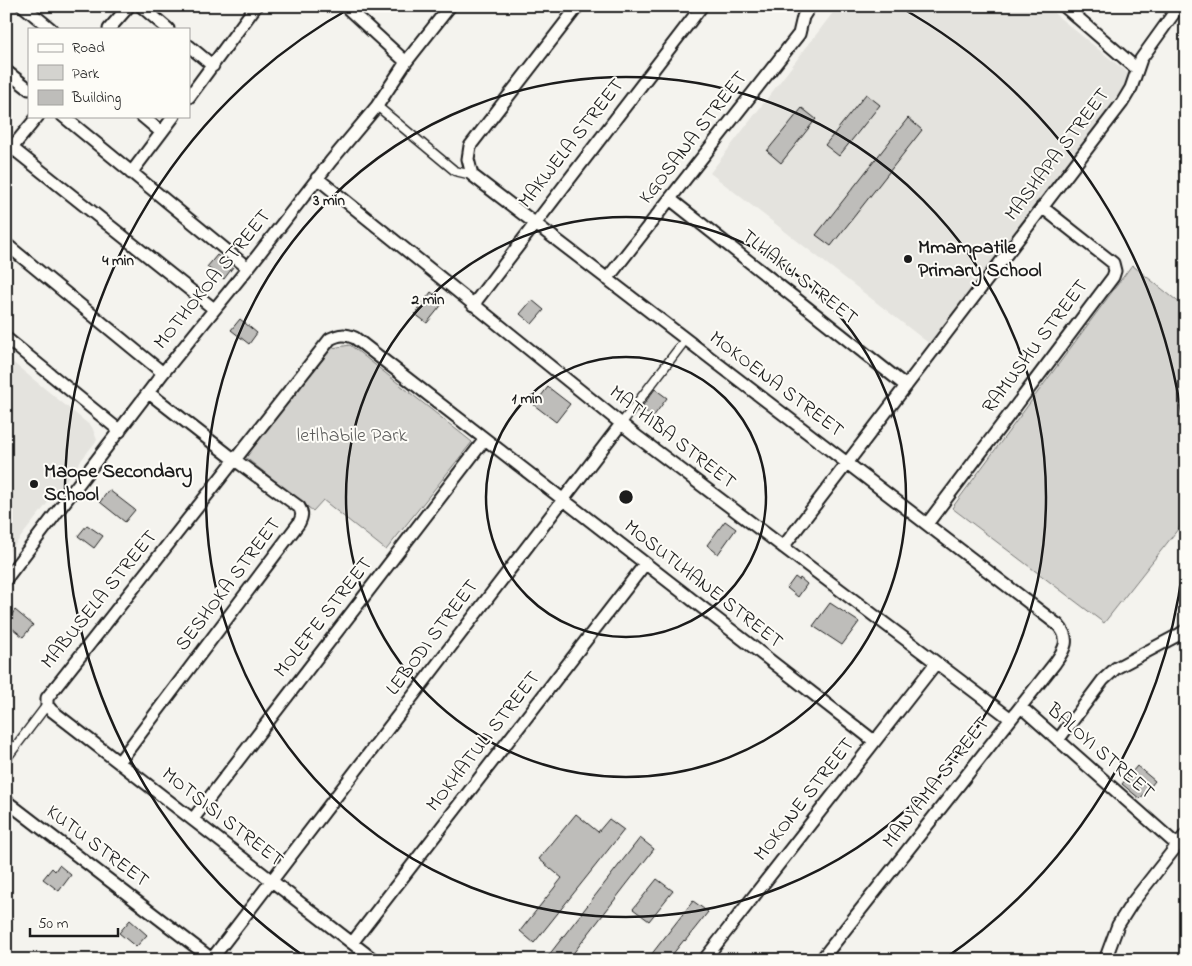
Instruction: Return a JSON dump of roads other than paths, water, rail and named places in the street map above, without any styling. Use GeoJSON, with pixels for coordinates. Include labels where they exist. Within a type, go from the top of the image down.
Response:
{"type":"FeatureCollection","features":[{"type":"Feature","properties":{"kind":"street"},"geometry":{"type":"LineString","coordinates":[[23,6],[50,28]]}},
{"type":"Feature","properties":{"kind":"street"},"geometry":{"type":"LineString","coordinates":[[110,28],[129,6]]}},
{"type":"Feature","properties":{"kind":"street"},"geometry":{"type":"LineString","coordinates":[[141,6],[167,28]]}},
{"type":"Feature","properties":{"kind":"street"},"geometry":{"type":"LineString","coordinates":[[190,96],[256,6]]}},
{"type":"Feature","properties":{"kind":"street"},"geometry":{"type":"LineString","coordinates":[[345,6],[406,62]]}},
{"type":"Feature","properties":{"kind":"street","name":"MOTHOKOA STREET"},"geometry":{"type":"LineString","coordinates":[[6,579],[163,373],[376,106],[406,62],[450,6]]}},
{"type":"Feature","properties":{"kind":"street"},"geometry":{"type":"LineString","coordinates":[[376,106],[455,171],[472,175],[468,159],[470,146],[578,6]]}},
{"type":"Feature","properties":{"kind":"street","name":"MAKWELA STREET"},"geometry":{"type":"LineString","coordinates":[[473,304],[702,6]]}},
{"type":"Feature","properties":{"kind":"street"},"geometry":{"type":"LineString","coordinates":[[797,6],[803,17]]}},
{"type":"Feature","properties":{"kind":"street","name":"KGOSANA STREET"},"geometry":{"type":"LineString","coordinates":[[608,279],[799,34],[803,17],[810,6]]}},
{"type":"Feature","properties":{"kind":"street"},"geometry":{"type":"LineString","coordinates":[[1064,6],[1077,10],[1137,69]]}},
{"type":"Feature","properties":{"kind":"street","name":"MASHAPA STREET"},"geometry":{"type":"LineString","coordinates":[[783,547],[1122,103],[1131,88],[1142,58],[1180,6]]}},
{"type":"Feature","properties":{"kind":"street"},"geometry":{"type":"LineString","coordinates":[[190,47],[213,66]]}},
{"type":"Feature","properties":{"kind":"street"},"geometry":{"type":"LineString","coordinates":[[6,71],[28,88]]}},
{"type":"Feature","properties":{"kind":"street"},"geometry":{"type":"LineString","coordinates":[[36,118],[8,149],[214,309]]}},
{"type":"Feature","properties":{"kind":"street"},"geometry":{"type":"LineString","coordinates":[[65,118],[248,268]]}},
{"type":"Feature","properties":{"kind":"street"},"geometry":{"type":"LineString","coordinates":[[144,118],[162,132]]}},
{"type":"Feature","properties":{"kind":"street"},"geometry":{"type":"LineString","coordinates":[[131,173],[172,118]]}},
{"type":"Feature","properties":{"kind":"street","name":"MOKOENA STREET"},"geometry":{"type":"LineString","coordinates":[[472,175],[1058,625]]}},
{"type":"Feature","properties":{"kind":"street","name":"MATHIBA STREET"},"geometry":{"type":"LineString","coordinates":[[317,178],[621,424],[1011,719]]}},
{"type":"Feature","properties":{"kind":"street","name":"TLHAKU STREET"},"geometry":{"type":"LineString","coordinates":[[670,199],[906,386]]}},
{"type":"Feature","properties":{"kind":"street","name":"RAMUSHU STREET"},"geometry":{"type":"LineString","coordinates":[[927,524],[1113,277],[1115,271],[1113,264],[1108,259],[1042,207]]}},
{"type":"Feature","properties":{"kind":"street"},"geometry":{"type":"LineString","coordinates":[[6,244],[163,373]]}},
{"type":"Feature","properties":{"kind":"street","name":"MOSUTLHANE STREET"},"geometry":{"type":"LineString","coordinates":[[340,334],[355,338],[874,741]]}},
{"type":"Feature","properties":{"kind":"street","name":"MABUSELA STREET"},"geometry":{"type":"LineString","coordinates":[[47,706],[47,698],[50,692],[236,460],[330,339],[340,334]]}},
{"type":"Feature","properties":{"kind":"street"},"geometry":{"type":"LineString","coordinates":[[6,338],[120,431]]}},
{"type":"Feature","properties":{"kind":"street","name":"LEBODI STREET"},"geometry":{"type":"LineString","coordinates":[[212,959],[686,339]]}},
{"type":"Feature","properties":{"kind":"street","name":"SESHOKA STREET"},"geometry":{"type":"LineString","coordinates":[[119,762],[299,524],[302,517],[302,511],[299,507],[149,393]]}},
{"type":"Feature","properties":{"kind":"street","name":"MOLEFE STREET"},"geometry":{"type":"LineString","coordinates":[[193,820],[485,439]]}},
{"type":"Feature","properties":{"kind":"street","name":"MOKHATULI STREET"},"geometry":{"type":"LineString","coordinates":[[352,943],[645,564]]}},
{"type":"Feature","properties":{"kind":"street","name":"MANYAMA STREET"},"geometry":{"type":"LineString","coordinates":[[821,960],[1063,651],[1066,640],[1064,632],[1058,625]]}},
{"type":"Feature","properties":{"kind":"street"},"geometry":{"type":"LineString","coordinates":[[1055,737],[1103,680],[1116,668],[1186,630]]}},
{"type":"Feature","properties":{"kind":"street","name":"MOKONE STREET"},"geometry":{"type":"LineString","coordinates":[[704,960],[936,663]]}},
{"type":"Feature","properties":{"kind":"street"},"geometry":{"type":"LineString","coordinates":[[6,759],[47,706]]}},
{"type":"Feature","properties":{"kind":"street","name":"MOTSISI STREET"},"geometry":{"type":"LineString","coordinates":[[47,706],[374,960]]}},
{"type":"Feature","properties":{"kind":"street","name":"BALOYI STREET"},"geometry":{"type":"LineString","coordinates":[[1021,707],[1177,845]]}},
{"type":"Feature","properties":{"kind":"street","name":"KUTU STREET"},"geometry":{"type":"LineString","coordinates":[[6,801],[212,959]]}},
{"type":"Feature","properties":{"kind":"street"},"geometry":{"type":"LineString","coordinates":[[1105,960],[1118,925],[1127,910],[1186,834]]}},
{"type":"Feature","properties":{"kind":"place","name":"Mmampatile Primary School"},"geometry":{"type":"Point","coordinates":[908,259]}},
{"type":"Feature","properties":{"kind":"place","name":"Maope Secondary School"},"geometry":{"type":"Point","coordinates":[34,484]}},
{"type":"Feature","properties":{"kind":"park label","name":"letlhabile Park"},"geometry":{"type":"Point","coordinates":[352,436]}}]}
